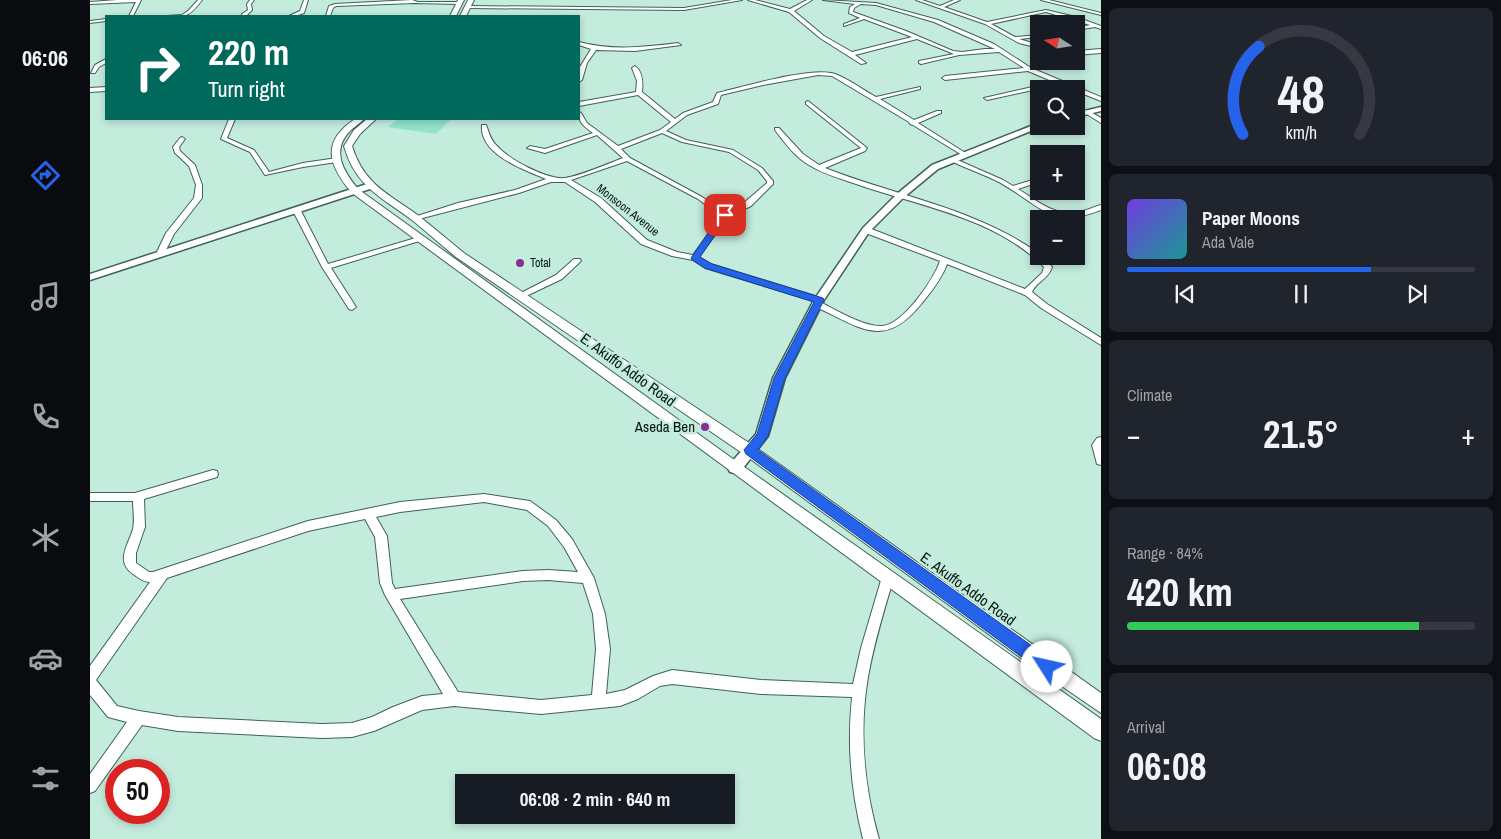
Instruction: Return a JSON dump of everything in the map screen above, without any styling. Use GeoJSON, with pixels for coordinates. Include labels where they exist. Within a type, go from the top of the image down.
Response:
{"type":"FeatureCollection","features":[{"type":"Feature","properties":{"kind":"main road"},"geometry":{"type":"LineString","coordinates":[[454,15],[460,1]]}},
{"type":"Feature","properties":{"kind":"main road"},"geometry":{"type":"LineString","coordinates":[[464,15],[470,3]]}},
{"type":"Feature","properties":{"kind":"main road"},"geometry":{"type":"LineString","coordinates":[[336,160],[334,150],[338,141],[346,130],[359,120]]}},
{"type":"Feature","properties":{"kind":"main road","name":"E. Akuffo Addo Road"},"geometry":{"type":"LineString","coordinates":[[371,120],[356,132],[348,146],[351,160],[370,186],[415,218],[460,255],[750,450],[1101,704]]}},
{"type":"Feature","properties":{"kind":"main road","name":"E. Akuffo Addo Road"},"geometry":{"type":"LineString","coordinates":[[336,160],[340,172],[355,191],[735,468],[1101,731]]}},
{"type":"Feature","properties":{"kind":"main road"},"geometry":{"type":"LineString","coordinates":[[888,577],[902,561]]}},
{"type":"Feature","properties":{"kind":"street"},"geometry":{"type":"LineString","coordinates":[[90,3],[139,0]]}},
{"type":"Feature","properties":{"kind":"street"},"geometry":{"type":"LineString","coordinates":[[129,15],[139,0]]}},
{"type":"Feature","properties":{"kind":"street"},"geometry":{"type":"LineString","coordinates":[[184,15],[190,12],[200,0]]}},
{"type":"Feature","properties":{"kind":"street"},"geometry":{"type":"LineString","coordinates":[[244,15],[250,10],[249,4],[252,0]]}},
{"type":"Feature","properties":{"kind":"street"},"geometry":{"type":"LineString","coordinates":[[293,15],[302,12],[306,0]]}},
{"type":"Feature","properties":{"kind":"street"},"geometry":{"type":"LineString","coordinates":[[625,0],[627,9]]}},
{"type":"Feature","properties":{"kind":"street"},"geometry":{"type":"LineString","coordinates":[[470,3],[553,10],[691,9],[740,0]]}},
{"type":"Feature","properties":{"kind":"street"},"geometry":{"type":"LineString","coordinates":[[750,0],[791,11],[822,38],[852,54],[863,63]]}},
{"type":"Feature","properties":{"kind":"street"},"geometry":{"type":"LineString","coordinates":[[791,11],[810,0]]}},
{"type":"Feature","properties":{"kind":"street"},"geometry":{"type":"LineString","coordinates":[[825,0],[894,7],[936,21],[992,45],[1030,69]]}},
{"type":"Feature","properties":{"kind":"street"},"geometry":{"type":"LineString","coordinates":[[918,0],[987,23],[1030,44]]}},
{"type":"Feature","properties":{"kind":"street"},"geometry":{"type":"LineString","coordinates":[[941,7],[958,0]]}},
{"type":"Feature","properties":{"kind":"street"},"geometry":{"type":"LineString","coordinates":[[1043,0],[1101,14]]}},
{"type":"Feature","properties":{"kind":"street"},"geometry":{"type":"LineString","coordinates":[[328,15],[331,7],[334,5],[460,1]]}},
{"type":"Feature","properties":{"kind":"street"},"geometry":{"type":"LineString","coordinates":[[860,3],[852,7],[851,13],[882,23],[958,54]]}},
{"type":"Feature","properties":{"kind":"street"},"geometry":{"type":"LineString","coordinates":[[987,23],[1046,12],[1074,18],[1098,27]]}},
{"type":"Feature","properties":{"kind":"street"},"geometry":{"type":"LineString","coordinates":[[846,25],[863,18]]}},
{"type":"Feature","properties":{"kind":"street"},"geometry":{"type":"LineString","coordinates":[[90,22],[105,20]]}},
{"type":"Feature","properties":{"kind":"street"},"geometry":{"type":"LineString","coordinates":[[1085,28],[1098,27]]}},
{"type":"Feature","properties":{"kind":"street"},"geometry":{"type":"LineString","coordinates":[[1014,38],[1030,37]]}},
{"type":"Feature","properties":{"kind":"street"},"geometry":{"type":"LineString","coordinates":[[852,54],[916,38]]}},
{"type":"Feature","properties":{"kind":"street"},"geometry":{"type":"LineString","coordinates":[[580,44],[595,48],[635,49],[678,45]]}},
{"type":"Feature","properties":{"kind":"street"},"geometry":{"type":"LineString","coordinates":[[580,76],[589,53],[595,48]]}},
{"type":"Feature","properties":{"kind":"street"},"geometry":{"type":"LineString","coordinates":[[921,62],[986,49],[1000,51]]}},
{"type":"Feature","properties":{"kind":"street"},"geometry":{"type":"LineString","coordinates":[[1085,53],[1101,52]]}},
{"type":"Feature","properties":{"kind":"street"},"geometry":{"type":"LineString","coordinates":[[90,60],[105,61]]}},
{"type":"Feature","properties":{"kind":"street"},"geometry":{"type":"LineString","coordinates":[[93,72],[105,62]]}},
{"type":"Feature","properties":{"kind":"street"},"geometry":{"type":"LineString","coordinates":[[635,68],[640,81],[639,93]]}},
{"type":"Feature","properties":{"kind":"street"},"geometry":{"type":"LineString","coordinates":[[945,78],[1030,69]]}},
{"type":"Feature","properties":{"kind":"street"},"geometry":{"type":"LineString","coordinates":[[1032,70],[1056,80]]}},
{"type":"Feature","properties":{"kind":"street"},"geometry":{"type":"LineString","coordinates":[[616,148],[662,132],[684,114],[716,103],[719,94],[818,73],[833,76],[964,154]]}},
{"type":"Feature","properties":{"kind":"street"},"geometry":{"type":"LineString","coordinates":[[90,90],[105,88]]}},
{"type":"Feature","properties":{"kind":"street"},"geometry":{"type":"LineString","coordinates":[[874,99],[918,88]]}},
{"type":"Feature","properties":{"kind":"street"},"geometry":{"type":"LineString","coordinates":[[987,98],[1030,89]]}},
{"type":"Feature","properties":{"kind":"street"},"geometry":{"type":"LineString","coordinates":[[1085,92],[1101,99]]}},
{"type":"Feature","properties":{"kind":"street"},"geometry":{"type":"LineString","coordinates":[[580,104],[639,93],[674,121]]}},
{"type":"Feature","properties":{"kind":"street"},"geometry":{"type":"LineString","coordinates":[[808,103],[864,148],[819,168]]}},
{"type":"Feature","properties":{"kind":"street"},"geometry":{"type":"LineString","coordinates":[[1087,112],[1101,109]]}},
{"type":"Feature","properties":{"kind":"street"},"geometry":{"type":"LineString","coordinates":[[912,122],[939,112]]}},
{"type":"Feature","properties":{"kind":"street"},"geometry":{"type":"LineString","coordinates":[[1087,112],[1101,121]]}},
{"type":"Feature","properties":{"kind":"street"},"geometry":{"type":"LineString","coordinates":[[580,116],[585,124],[628,159],[700,198],[725,215]]}},
{"type":"Feature","properties":{"kind":"street"},"geometry":{"type":"LineString","coordinates":[[232,120],[224,138],[252,151],[267,174],[303,165],[336,160]]}},
{"type":"Feature","properties":{"kind":"street"},"geometry":{"type":"LineString","coordinates":[[484,126],[485,135],[494,147],[507,158],[553,180]]}},
{"type":"Feature","properties":{"kind":"street"},"geometry":{"type":"LineString","coordinates":[[778,129],[805,162],[966,217],[1022,246],[1041,259],[1048,267],[1046,274],[1029,288],[1028,293]]}},
{"type":"Feature","properties":{"kind":"street"},"geometry":{"type":"LineString","coordinates":[[735,468],[762,436],[779,378],[818,302],[866,230],[925,174],[951,159],[1030,129]]}},
{"type":"Feature","properties":{"kind":"street"},"geometry":{"type":"LineString","coordinates":[[662,132],[684,141],[706,144],[731,151],[756,166],[770,180],[770,184],[748,204],[725,215],[695,258]]}},
{"type":"Feature","properties":{"kind":"street"},"geometry":{"type":"LineString","coordinates":[[530,148],[545,151],[598,133]]}},
{"type":"Feature","properties":{"kind":"street"},"geometry":{"type":"LineString","coordinates":[[160,254],[170,233],[198,198],[200,185],[192,165],[177,152],[176,147],[182,139]]}},
{"type":"Feature","properties":{"kind":"street","name":"Monsoon Avenue"},"geometry":{"type":"LineString","coordinates":[[566,180],[628,159]]}},
{"type":"Feature","properties":{"kind":"street"},"geometry":{"type":"LineString","coordinates":[[951,159],[988,175],[1058,215],[1078,216],[1101,207]]}},
{"type":"Feature","properties":{"kind":"street"},"geometry":{"type":"LineString","coordinates":[[415,218],[517,192],[553,180],[566,180]]}},
{"type":"Feature","properties":{"kind":"street","name":"Monsoon Avenue"},"geometry":{"type":"LineString","coordinates":[[566,180],[598,200],[644,242],[682,256],[695,258],[708,266],[818,302],[883,330],[891,327],[922,300],[940,271],[944,260]]}},
{"type":"Feature","properties":{"kind":"street"},"geometry":{"type":"LineString","coordinates":[[1012,188],[1030,183]]}},
{"type":"Feature","properties":{"kind":"street"},"geometry":{"type":"LineString","coordinates":[[90,277],[370,186]]}},
{"type":"Feature","properties":{"kind":"street"},"geometry":{"type":"LineString","coordinates":[[297,211],[326,267],[352,307]]}},
{"type":"Feature","properties":{"kind":"street"},"geometry":{"type":"LineString","coordinates":[[866,230],[1028,293],[1044,306],[1101,342]]}},
{"type":"Feature","properties":{"kind":"street"},"geometry":{"type":"LineString","coordinates":[[326,267],[422,239]]}},
{"type":"Feature","properties":{"kind":"street"},"geometry":{"type":"LineString","coordinates":[[521,295],[559,277],[577,261]]}},
{"type":"Feature","properties":{"kind":"street"},"geometry":{"type":"LineString","coordinates":[[1101,441],[1097,445],[1101,461]]}},
{"type":"Feature","properties":{"kind":"street"},"geometry":{"type":"LineString","coordinates":[[90,497],[134,497],[213,474]]}},
{"type":"Feature","properties":{"kind":"street"},"geometry":{"type":"LineString","coordinates":[[134,497],[138,499],[139,527],[130,553],[130,566],[147,576],[162,576],[308,526],[400,507],[484,498],[530,506],[552,523],[568,543],[588,578],[599,614],[603,650],[598,701]]}},
{"type":"Feature","properties":{"kind":"street"},"geometry":{"type":"LineString","coordinates":[[368,514],[381,536],[386,583],[391,595],[454,699]]}},
{"type":"Feature","properties":{"kind":"street"},"geometry":{"type":"LineString","coordinates":[[391,595],[523,576],[548,575],[588,578]]}},
{"type":"Feature","properties":{"kind":"street"},"geometry":{"type":"LineString","coordinates":[[90,678],[162,576]]}},
{"type":"Feature","properties":{"kind":"street"},"geometry":{"type":"LineString","coordinates":[[871,839],[866,822],[859,772],[859,691],[868,647],[888,577]]}},
{"type":"Feature","properties":{"kind":"street"},"geometry":{"type":"LineString","coordinates":[[90,684],[113,712],[139,718],[178,724],[322,731],[352,730],[374,724],[422,703],[454,699],[541,707],[598,701],[632,695],[660,678],[672,677],[761,687],[859,691]]}},
{"type":"Feature","properties":{"kind":"street"},"geometry":{"type":"LineString","coordinates":[[90,786],[139,718]]}},
{"type":"Feature","properties":{"kind":"green space"},"geometry":{"type":"Polygon","coordinates":[[[397,120],[450,120],[436,134],[388,127],[397,120]]]}},
{"type":"Feature","properties":{"kind":"place","name":"Total"},"geometry":{"type":"Point","coordinates":[520,263]}},
{"type":"Feature","properties":{"kind":"place","name":"Aseda Ben"},"geometry":{"type":"Point","coordinates":[705,427]}},
{"type":"Feature","properties":{"kind":"route"},"geometry":{"type":"LineString","coordinates":[[725,215],[695,258],[708,266],[819,300],[779,378],[762,436],[750,450],[1047,667]]}}]}
